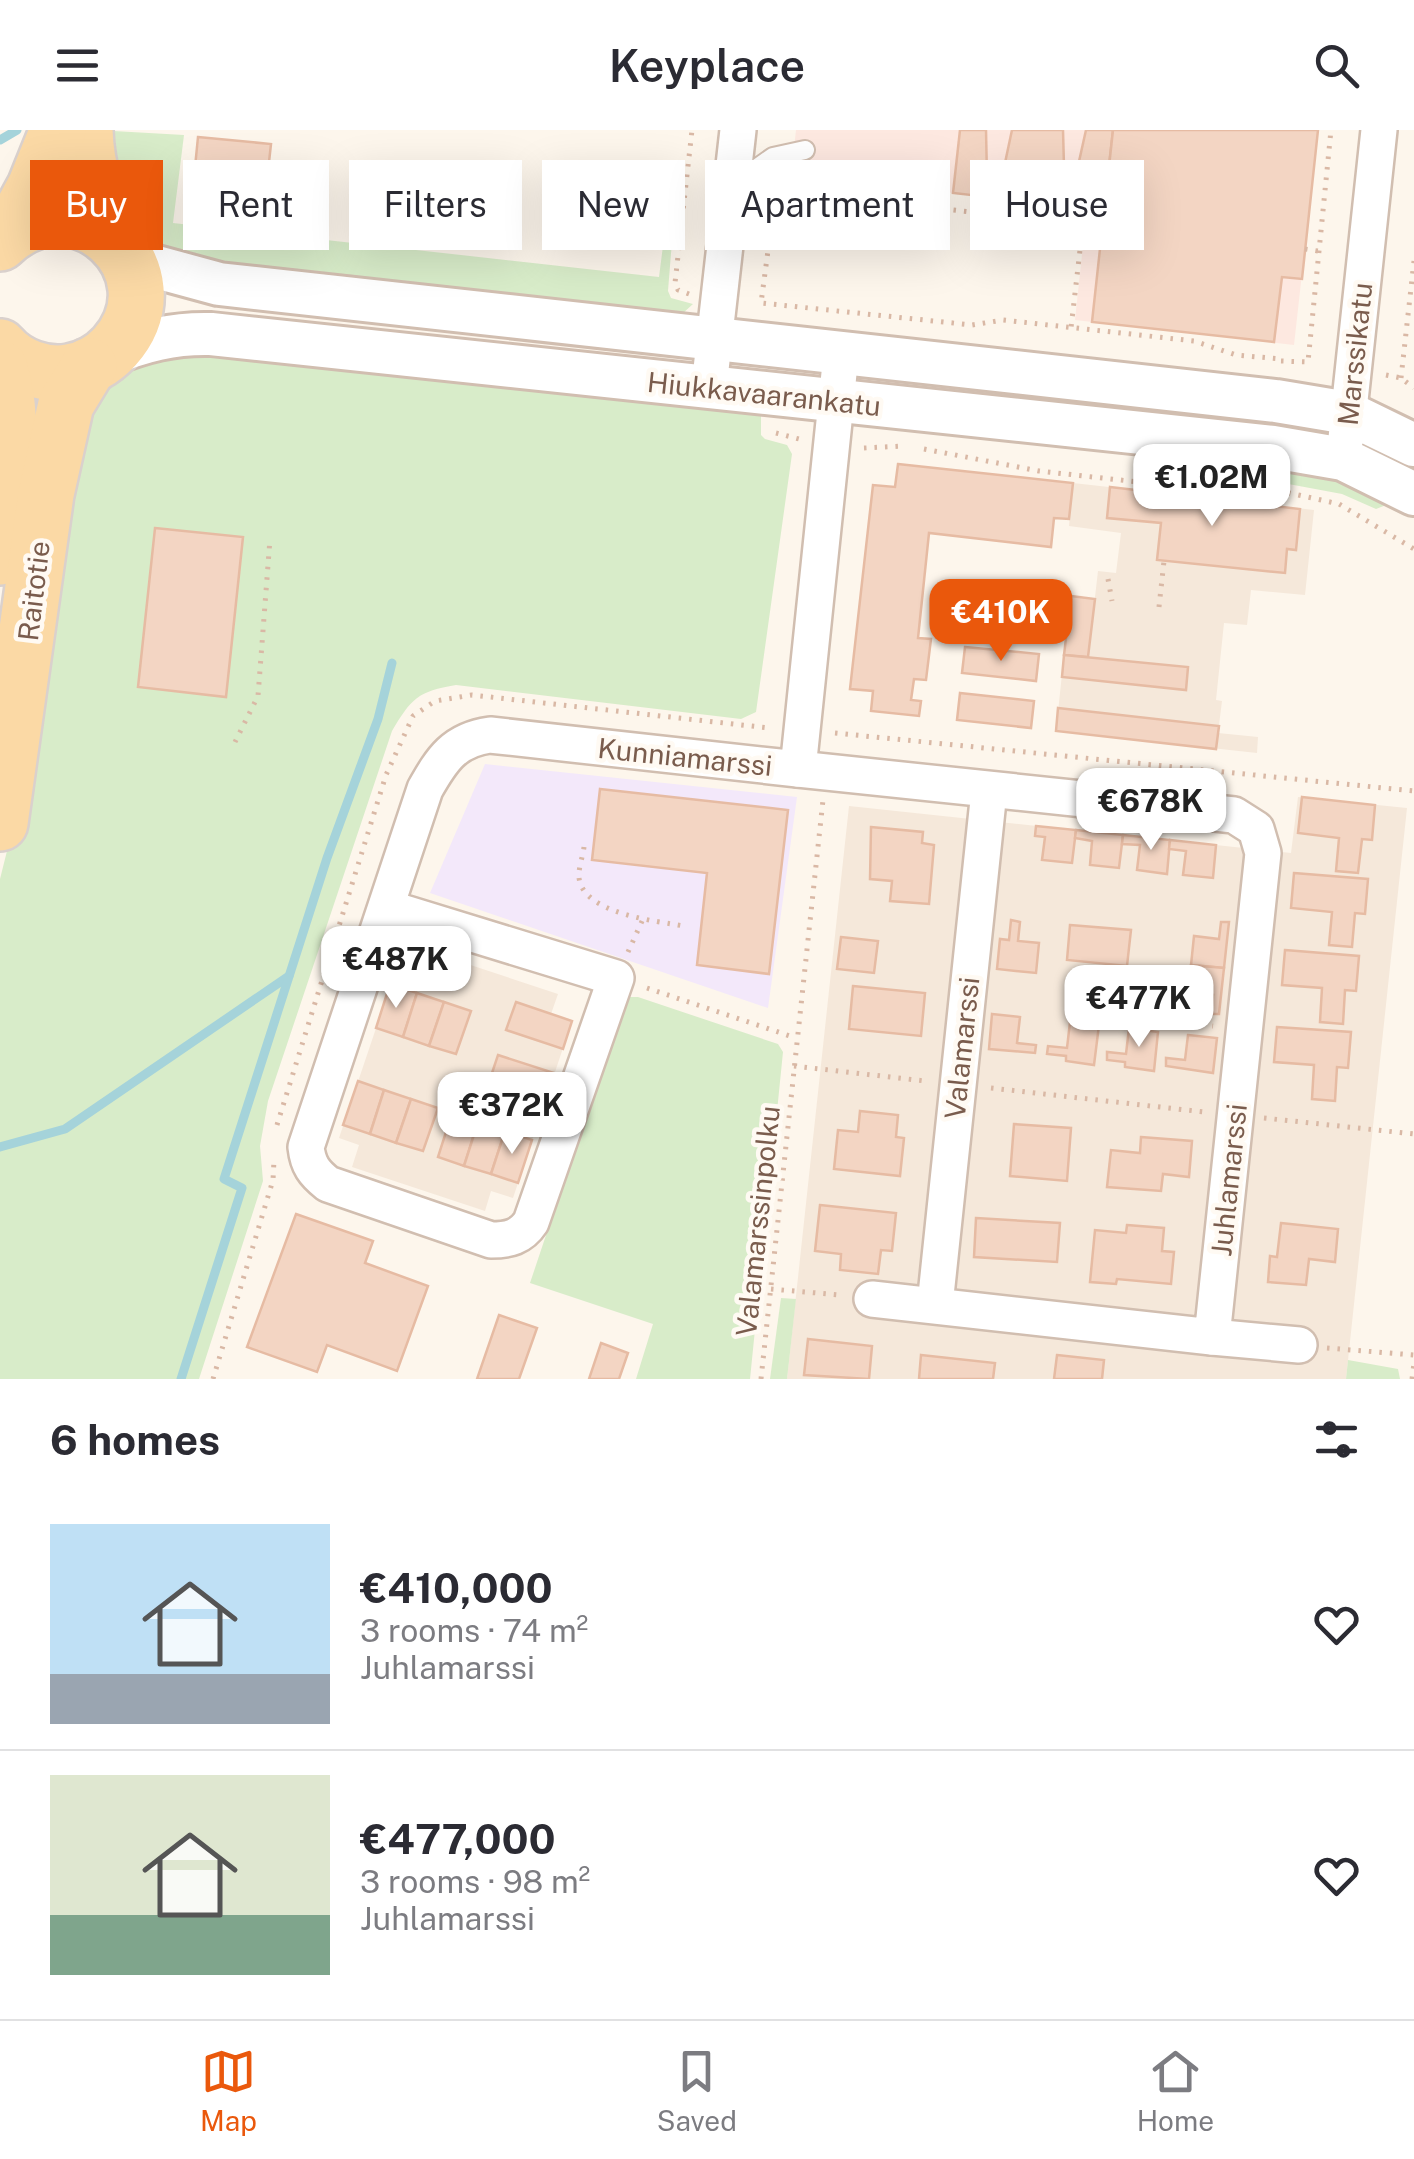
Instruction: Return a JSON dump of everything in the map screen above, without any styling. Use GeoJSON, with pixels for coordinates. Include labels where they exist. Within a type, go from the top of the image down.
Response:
{"type":"FeatureCollection","features":[{"type":"Feature","properties":{"kind":"main road"},"geometry":{"type":"LineString","coordinates":[[5,238],[36,187],[58,130]]}},
{"type":"Feature","properties":{"kind":"main road"},"geometry":{"type":"LineString","coordinates":[[85,130],[88,160]]}},
{"type":"Feature","properties":{"kind":"main road"},"geometry":{"type":"LineString","coordinates":[[5,238],[30,223]]}},
{"type":"Feature","properties":{"kind":"main road","name":"Raitotie"},"geometry":{"type":"LineString","coordinates":[[0,824],[46,494],[66,404],[99,360],[122,339],[132,320],[136,300],[134,279],[121,250]]}},
{"type":"Feature","properties":{"kind":"main road"},"geometry":{"type":"LineString","coordinates":[[0,346],[24,366],[46,372],[68,372],[99,360]]}},
{"type":"Feature","properties":{"kind":"main road","name":"Raitotie"},"geometry":{"type":"LineString","coordinates":[[0,368],[8,399],[7,502],[0,558]]}},
{"type":"Feature","properties":{"kind":"street"},"geometry":{"type":"LineString","coordinates":[[735,160],[738,130]]}},
{"type":"Feature","properties":{"kind":"street","name":"Marssikatu"},"geometry":{"type":"LineString","coordinates":[[1343,459],[1379,130]]}},
{"type":"Feature","properties":{"kind":"street","name":"Hiukkavaarankatu"},"geometry":{"type":"LineString","coordinates":[[121,250],[219,284],[1276,401],[1348,413],[1414,445]]}},
{"type":"Feature","properties":{"kind":"street"},"geometry":{"type":"LineString","coordinates":[[709,387],[724,250]]}},
{"type":"Feature","properties":{"kind":"street","name":"Hiukkavaarankatu"},"geometry":{"type":"LineString","coordinates":[[99,360],[161,336],[211,334],[835,402],[1270,467],[1343,459],[1414,494]]}},
{"type":"Feature","properties":{"kind":"street","name":"Kunniamarssi"},"geometry":{"type":"LineString","coordinates":[[616,978],[531,1222],[524,1232],[508,1240],[491,1240],[328,1184],[314,1173],[306,1147],[425,789],[454,746],[490,735],[798,769],[841,354]]}},
{"type":"Feature","properties":{"kind":"street","name":"Juhlamarssi"},"geometry":{"type":"LineString","coordinates":[[798,769],[1234,815],[1256,829],[1263,854],[1212,1337]]}},
{"type":"Feature","properties":{"kind":"street","name":"Valamarssi"},"geometry":{"type":"LineString","coordinates":[[935,1304],[989,791]]}},
{"type":"Feature","properties":{"kind":"street"},"geometry":{"type":"LineString","coordinates":[[388,908],[616,978]]}},
{"type":"Feature","properties":{"kind":"street"},"geometry":{"type":"LineString","coordinates":[[872,1298],[1299,1345]]}},
{"type":"Feature","properties":{"kind":"lane"},"geometry":{"type":"LineString","coordinates":[[768,160],[805,150]]}},
{"type":"Feature","properties":{"kind":"path"},"geometry":{"type":"LineString","coordinates":[[769,250],[762,303],[972,325],[1003,320],[1194,341],[1236,355],[1308,362],[1331,130]]}},
{"type":"Feature","properties":{"kind":"path"},"geometry":{"type":"LineString","coordinates":[[1305,249],[1318,251]]}},
{"type":"Feature","properties":{"kind":"path"},"geometry":{"type":"LineString","coordinates":[[1071,328],[1079,250]]}},
{"type":"Feature","properties":{"kind":"path"},"geometry":{"type":"LineString","coordinates":[[1414,261],[1401,378],[1414,388]]}},
{"type":"Feature","properties":{"kind":"path"},"geometry":{"type":"LineString","coordinates":[[1276,401],[1281,359]]}},
{"type":"Feature","properties":{"kind":"path"},"geometry":{"type":"LineString","coordinates":[[1383,528],[1414,548]]}},
{"type":"Feature","properties":{"kind":"path"},"geometry":{"type":"LineString","coordinates":[[234,742],[258,696],[270,539]]}},
{"type":"Feature","properties":{"kind":"path"},"geometry":{"type":"LineString","coordinates":[[1159,607],[1164,561]]}},
{"type":"Feature","properties":{"kind":"path"},"geometry":{"type":"LineString","coordinates":[[1108,579],[1112,602]]}},
{"type":"Feature","properties":{"kind":"path"},"geometry":{"type":"LineString","coordinates":[[277,1131],[278,1114],[380,794],[414,716],[436,701],[472,695],[1414,791]]}},
{"type":"Feature","properties":{"kind":"path"},"geometry":{"type":"LineString","coordinates":[[584,846],[579,877],[584,893],[601,906],[684,926]]}},
{"type":"Feature","properties":{"kind":"path"},"geometry":{"type":"LineString","coordinates":[[616,978],[796,1038]]}},
{"type":"Feature","properties":{"kind":"path","name":"Valamarssinpolku"},"geometry":{"type":"LineString","coordinates":[[761,1379],[794,1066],[958,1084]]}},
{"type":"Feature","properties":{"kind":"path"},"geometry":{"type":"LineString","coordinates":[[958,1084],[1414,1134]]}},
{"type":"Feature","properties":{"kind":"path"},"geometry":{"type":"LineString","coordinates":[[212,1379],[273,1180],[276,1147]]}},
{"type":"Feature","properties":{"kind":"path"},"geometry":{"type":"LineString","coordinates":[[770,1289],[872,1298]]}},
{"type":"Feature","properties":{"kind":"path"},"geometry":{"type":"LineString","coordinates":[[1299,1345],[1414,1355]]}},
{"type":"Feature","properties":{"kind":"path"},"geometry":{"type":"LineString","coordinates":[[1412,1379],[1414,1363]]}},
{"type":"Feature","properties":{"kind":"shaded area"},"geometry":{"type":"Polygon","coordinates":[[[796,130],[1318,130],[1294,345],[1075,320],[1082,250],[1144,250],[1144,160],[970,160],[970,195],[950,193],[950,160],[793,160],[796,130]]]}},
{"type":"Feature","properties":{"kind":"shaded area"},"geometry":{"type":"Polygon","coordinates":[[[1073,483],[1314,510],[1305,595],[1251,590],[1247,625],[1224,623],[1216,700],[1222,701],[1218,733],[1258,737],[1257,753],[1056,731],[1064,655],[1088,657],[1098,571],[1116,573],[1121,533],[1069,526],[1073,483]]]}},
{"type":"Feature","properties":{"kind":"shaded area"},"geometry":{"type":"Polygon","coordinates":[[[485,764],[797,797],[768,1008],[430,893],[485,764]]]}},
{"type":"Feature","properties":{"kind":"shaded area"},"geometry":{"type":"Polygon","coordinates":[[[1298,797],[1407,808],[1346,1379],[787,1379],[849,806],[1291,853],[1298,797]]]}},
{"type":"Feature","properties":{"kind":"shaded area"},"geometry":{"type":"Polygon","coordinates":[[[425,950],[558,994],[551,1014],[572,1021],[513,1198],[491,1191],[485,1211],[352,1167],[359,1145],[339,1138],[398,963],[418,970],[425,950]]]}},
{"type":"Feature","properties":{"kind":"green space"},"geometry":{"type":"Polygon","coordinates":[[[96,130],[184,135],[173,223],[183,224],[183,250],[329,250],[329,240],[349,243],[349,250],[416,250],[659,277],[662,250],[671,250],[668,291],[671,298],[693,304],[682,314],[227,275],[156,250],[163,250],[163,160],[105,160],[96,130]]]}},
{"type":"Feature","properties":{"kind":"green space"},"geometry":{"type":"Polygon","coordinates":[[[148,349],[761,405],[761,435],[787,445],[792,454],[756,712],[741,719],[456,685],[417,698],[392,731],[268,1101],[260,1146],[263,1181],[199,1379],[0,1379],[0,879],[11,835],[82,407],[148,349]]]}},
{"type":"Feature","properties":{"kind":"green space"},"geometry":{"type":"Polygon","coordinates":[[[1279,460],[1393,495],[1386,505],[1376,509],[1342,494],[1283,483],[1279,460]]]}},
{"type":"Feature","properties":{"kind":"green space"},"geometry":{"type":"Polygon","coordinates":[[[628,997],[778,1044],[783,1052],[750,1379],[636,1379],[653,1324],[530,1283],[628,997]]]}},
{"type":"Feature","properties":{"kind":"green space"},"geometry":{"type":"Polygon","coordinates":[[[781,1298],[796,1299],[787,1379],[770,1379],[781,1298]]]}},
{"type":"Feature","properties":{"kind":"green space"},"geometry":{"type":"Polygon","coordinates":[[[1348,1360],[1398,1369],[1400,1379],[1346,1379],[1348,1360]]]}},
{"type":"Feature","properties":{"kind":"building"},"geometry":{"type":"Polygon","coordinates":[[[960,130],[986,130],[987,160],[970,160],[970,195],[953,193],[960,130]]]}},
{"type":"Feature","properties":{"kind":"building"},"geometry":{"type":"Polygon","coordinates":[[[1012,130],[1063,130],[1064,160],[1006,160],[1012,130]]]}},
{"type":"Feature","properties":{"kind":"building"},"geometry":{"type":"Polygon","coordinates":[[[1086,130],[1113,130],[1110,160],[1079,160],[1086,130]]]}},
{"type":"Feature","properties":{"kind":"building"},"geometry":{"type":"Polygon","coordinates":[[[1113,130],[1318,130],[1302,279],[1282,277],[1274,342],[1092,322],[1100,250],[1144,250],[1144,160],[1110,160],[1113,130]]]}},
{"type":"Feature","properties":{"kind":"building"},"geometry":{"type":"Polygon","coordinates":[[[198,137],[271,144],[269,160],[196,160],[198,137]]]}},
{"type":"Feature","properties":{"kind":"building"},"geometry":{"type":"Polygon","coordinates":[[[898,464],[1073,483],[1069,519],[1054,518],[1051,547],[929,533],[918,638],[931,639],[926,680],[914,679],[911,700],[921,701],[919,716],[871,711],[873,691],[850,689],[873,485],[895,487],[898,464]]]}},
{"type":"Feature","properties":{"kind":"building"},"geometry":{"type":"Polygon","coordinates":[[[1110,487],[1300,509],[1296,550],[1287,549],[1285,573],[1157,560],[1161,523],[1107,518],[1110,487]]]}},
{"type":"Feature","properties":{"kind":"building"},"geometry":{"type":"Polygon","coordinates":[[[155,528],[243,537],[226,697],[138,687],[155,528]]]}},
{"type":"Feature","properties":{"kind":"building"},"geometry":{"type":"Polygon","coordinates":[[[1071,596],[1095,599],[1088,657],[1064,655],[1071,596]]]}},
{"type":"Feature","properties":{"kind":"building"},"geometry":{"type":"Polygon","coordinates":[[[965,647],[1039,654],[1036,681],[962,673],[965,647]]]}},
{"type":"Feature","properties":{"kind":"building"},"geometry":{"type":"Polygon","coordinates":[[[1064,655],[1188,667],[1186,690],[1062,677],[1064,655]]]}},
{"type":"Feature","properties":{"kind":"building"},"geometry":{"type":"Polygon","coordinates":[[[960,693],[1034,701],[1031,728],[957,720],[960,693]]]}},
{"type":"Feature","properties":{"kind":"building"},"geometry":{"type":"Polygon","coordinates":[[[1058,708],[1219,726],[1216,749],[1056,731],[1058,708]]]}},
{"type":"Feature","properties":{"kind":"building"},"geometry":{"type":"Polygon","coordinates":[[[600,789],[788,810],[769,974],[697,965],[707,873],[592,860],[600,789]]]}},
{"type":"Feature","properties":{"kind":"building"},"geometry":{"type":"Polygon","coordinates":[[[1302,797],[1375,805],[1372,840],[1362,839],[1358,873],[1336,871],[1339,838],[1298,833],[1302,797]]]}},
{"type":"Feature","properties":{"kind":"building"},"geometry":{"type":"Polygon","coordinates":[[[1036,826],[1076,830],[1072,863],[1042,860],[1045,837],[1035,836],[1036,826]]]}},
{"type":"Feature","properties":{"kind":"building"},"geometry":{"type":"Polygon","coordinates":[[[871,827],[923,832],[922,843],[934,845],[929,904],[890,901],[892,881],[870,879],[871,827]]]}},
{"type":"Feature","properties":{"kind":"building"},"geometry":{"type":"Polygon","coordinates":[[[1076,830],[1123,835],[1119,868],[1090,865],[1092,841],[1075,838],[1076,830]]]}},
{"type":"Feature","properties":{"kind":"building"},"geometry":{"type":"Polygon","coordinates":[[[1123,835],[1170,840],[1167,874],[1137,870],[1140,845],[1122,844],[1123,835]]]}},
{"type":"Feature","properties":{"kind":"building"},"geometry":{"type":"Polygon","coordinates":[[[1170,840],[1216,845],[1213,878],[1183,875],[1186,851],[1169,849],[1170,840]]]}},
{"type":"Feature","properties":{"kind":"building"},"geometry":{"type":"Polygon","coordinates":[[[1294,873],[1368,879],[1365,914],[1355,913],[1352,947],[1329,945],[1332,912],[1291,908],[1294,873]]]}},
{"type":"Feature","properties":{"kind":"building"},"geometry":{"type":"Polygon","coordinates":[[[1011,920],[1020,922],[1018,941],[1039,943],[1036,973],[997,969],[1000,939],[1009,940],[1011,920]]]}},
{"type":"Feature","properties":{"kind":"building"},"geometry":{"type":"Polygon","coordinates":[[[1221,922],[1229,922],[1224,968],[1191,965],[1194,936],[1219,939],[1221,922]]]}},
{"type":"Feature","properties":{"kind":"building"},"geometry":{"type":"Polygon","coordinates":[[[1070,925],[1131,930],[1127,966],[1067,960],[1070,925]]]}},
{"type":"Feature","properties":{"kind":"building"},"geometry":{"type":"Polygon","coordinates":[[[841,937],[878,941],[874,973],[837,969],[841,937]]]}},
{"type":"Feature","properties":{"kind":"building"},"geometry":{"type":"Polygon","coordinates":[[[1285,950],[1359,956],[1356,991],[1345,990],[1343,1024],[1320,1022],[1322,988],[1282,985],[1285,950]]]}},
{"type":"Feature","properties":{"kind":"building"},"geometry":{"type":"Polygon","coordinates":[[[1191,965],[1224,968],[1219,1014],[1211,1014],[1213,995],[1188,993],[1191,965]]]}},
{"type":"Feature","properties":{"kind":"building"},"geometry":{"type":"Polygon","coordinates":[[[390,984],[417,993],[403,1037],[376,1028],[390,984]]]}},
{"type":"Feature","properties":{"kind":"building"},"geometry":{"type":"Polygon","coordinates":[[[853,986],[925,993],[921,1036],[849,1029],[853,986]]]}},
{"type":"Feature","properties":{"kind":"building"},"geometry":{"type":"Polygon","coordinates":[[[417,993],[444,1002],[429,1046],[403,1037],[417,993]]]}},
{"type":"Feature","properties":{"kind":"building"},"geometry":{"type":"Polygon","coordinates":[[[444,1002],[471,1011],[456,1054],[429,1046],[444,1002]]]}},
{"type":"Feature","properties":{"kind":"building"},"geometry":{"type":"Polygon","coordinates":[[[516,1002],[572,1021],[563,1049],[506,1030],[516,1002]]]}},
{"type":"Feature","properties":{"kind":"building"},"geometry":{"type":"Polygon","coordinates":[[[992,1014],[1020,1017],[1017,1043],[1036,1045],[1035,1053],[989,1049],[992,1014]]]}},
{"type":"Feature","properties":{"kind":"building"},"geometry":{"type":"Polygon","coordinates":[[[1070,1022],[1099,1025],[1094,1065],[1047,1054],[1048,1046],[1067,1048],[1070,1022]]]}},
{"type":"Feature","properties":{"kind":"building"},"geometry":{"type":"Polygon","coordinates":[[[1277,1027],[1351,1032],[1348,1068],[1337,1067],[1335,1101],[1312,1099],[1314,1065],[1274,1062],[1277,1027]]]}},
{"type":"Feature","properties":{"kind":"building"},"geometry":{"type":"Polygon","coordinates":[[[1129,1028],[1158,1032],[1154,1071],[1107,1060],[1107,1052],[1126,1054],[1129,1028]]]}},
{"type":"Feature","properties":{"kind":"building"},"geometry":{"type":"Polygon","coordinates":[[[1188,1035],[1217,1038],[1213,1073],[1166,1066],[1166,1058],[1185,1060],[1188,1035]]]}},
{"type":"Feature","properties":{"kind":"building"},"geometry":{"type":"Polygon","coordinates":[[[498,1055],[554,1073],[546,1098],[490,1079],[498,1055]]]}},
{"type":"Feature","properties":{"kind":"building"},"geometry":{"type":"Polygon","coordinates":[[[358,1081],[384,1090],[370,1134],[343,1125],[358,1081]]]}},
{"type":"Feature","properties":{"kind":"building"},"geometry":{"type":"Polygon","coordinates":[[[515,1088],[546,1098],[539,1118],[508,1108],[515,1088]]]}},
{"type":"Feature","properties":{"kind":"building"},"geometry":{"type":"Polygon","coordinates":[[[384,1090],[411,1099],[396,1143],[370,1134],[384,1090]]]}},
{"type":"Feature","properties":{"kind":"building"},"geometry":{"type":"Polygon","coordinates":[[[411,1099],[438,1108],[423,1151],[396,1143],[411,1099]]]}},
{"type":"Feature","properties":{"kind":"building"},"geometry":{"type":"Polygon","coordinates":[[[860,1111],[898,1115],[896,1137],[904,1138],[900,1176],[834,1169],[838,1130],[858,1132],[860,1111]]]}},
{"type":"Feature","properties":{"kind":"building"},"geometry":{"type":"Polygon","coordinates":[[[452,1113],[478,1122],[464,1166],[438,1157],[452,1113]]]}},
{"type":"Feature","properties":{"kind":"building"},"geometry":{"type":"Polygon","coordinates":[[[478,1122],[505,1131],[491,1174],[464,1166],[478,1122]]]}},
{"type":"Feature","properties":{"kind":"building"},"geometry":{"type":"Polygon","coordinates":[[[1014,1124],[1071,1128],[1067,1181],[1010,1176],[1014,1124]]]}},
{"type":"Feature","properties":{"kind":"building"},"geometry":{"type":"Polygon","coordinates":[[[505,1131],[532,1140],[518,1183],[491,1174],[505,1131]]]}},
{"type":"Feature","properties":{"kind":"building"},"geometry":{"type":"Polygon","coordinates":[[[1141,1137],[1192,1141],[1189,1177],[1163,1174],[1161,1191],[1107,1187],[1111,1150],[1140,1153],[1141,1137]]]}},
{"type":"Feature","properties":{"kind":"building"},"geometry":{"type":"Polygon","coordinates":[[[820,1205],[896,1213],[892,1251],[881,1250],[878,1274],[840,1270],[841,1254],[815,1251],[820,1205]]]}},
{"type":"Feature","properties":{"kind":"building"},"geometry":{"type":"Polygon","coordinates":[[[296,1214],[373,1241],[365,1263],[428,1286],[397,1371],[327,1345],[317,1372],[247,1347],[296,1214]]]}},
{"type":"Feature","properties":{"kind":"building"},"geometry":{"type":"Polygon","coordinates":[[[976,1218],[1060,1223],[1057,1262],[974,1257],[976,1218]]]}},
{"type":"Feature","properties":{"kind":"building"},"geometry":{"type":"Polygon","coordinates":[[[1281,1223],[1338,1229],[1335,1262],[1309,1259],[1306,1285],[1268,1282],[1270,1256],[1277,1257],[1281,1223]]]}},
{"type":"Feature","properties":{"kind":"building"},"geometry":{"type":"Polygon","coordinates":[[[1127,1225],[1164,1228],[1162,1251],[1174,1252],[1171,1284],[1117,1279],[1116,1284],[1090,1282],[1095,1230],[1126,1233],[1127,1225]]]}},
{"type":"Feature","properties":{"kind":"building"},"geometry":{"type":"Polygon","coordinates":[[[499,1315],[537,1328],[519,1379],[477,1379],[499,1315]]]}},
{"type":"Feature","properties":{"kind":"building"},"geometry":{"type":"Polygon","coordinates":[[[808,1339],[872,1346],[869,1379],[804,1375],[808,1339]]]}},
{"type":"Feature","properties":{"kind":"building"},"geometry":{"type":"Polygon","coordinates":[[[601,1343],[628,1353],[619,1379],[589,1379],[601,1343]]]}},
{"type":"Feature","properties":{"kind":"building"},"geometry":{"type":"Polygon","coordinates":[[[921,1355],[995,1363],[993,1379],[919,1379],[921,1355]]]}},
{"type":"Feature","properties":{"kind":"building"},"geometry":{"type":"Polygon","coordinates":[[[1057,1355],[1104,1360],[1102,1379],[1054,1379],[1057,1355]]]}},
{"type":"Feature","properties":{"kind":"waterway"},"geometry":{"type":"LineString","coordinates":[[0,140],[17,130]]}},
{"type":"Feature","properties":{"kind":"waterway"},"geometry":{"type":"LineString","coordinates":[[181,1379],[242,1188],[224,1179],[327,858],[378,719],[392,663]]}},
{"type":"Feature","properties":{"kind":"waterway"},"geometry":{"type":"LineString","coordinates":[[0,1147],[65,1129],[289,976]]}}]}
